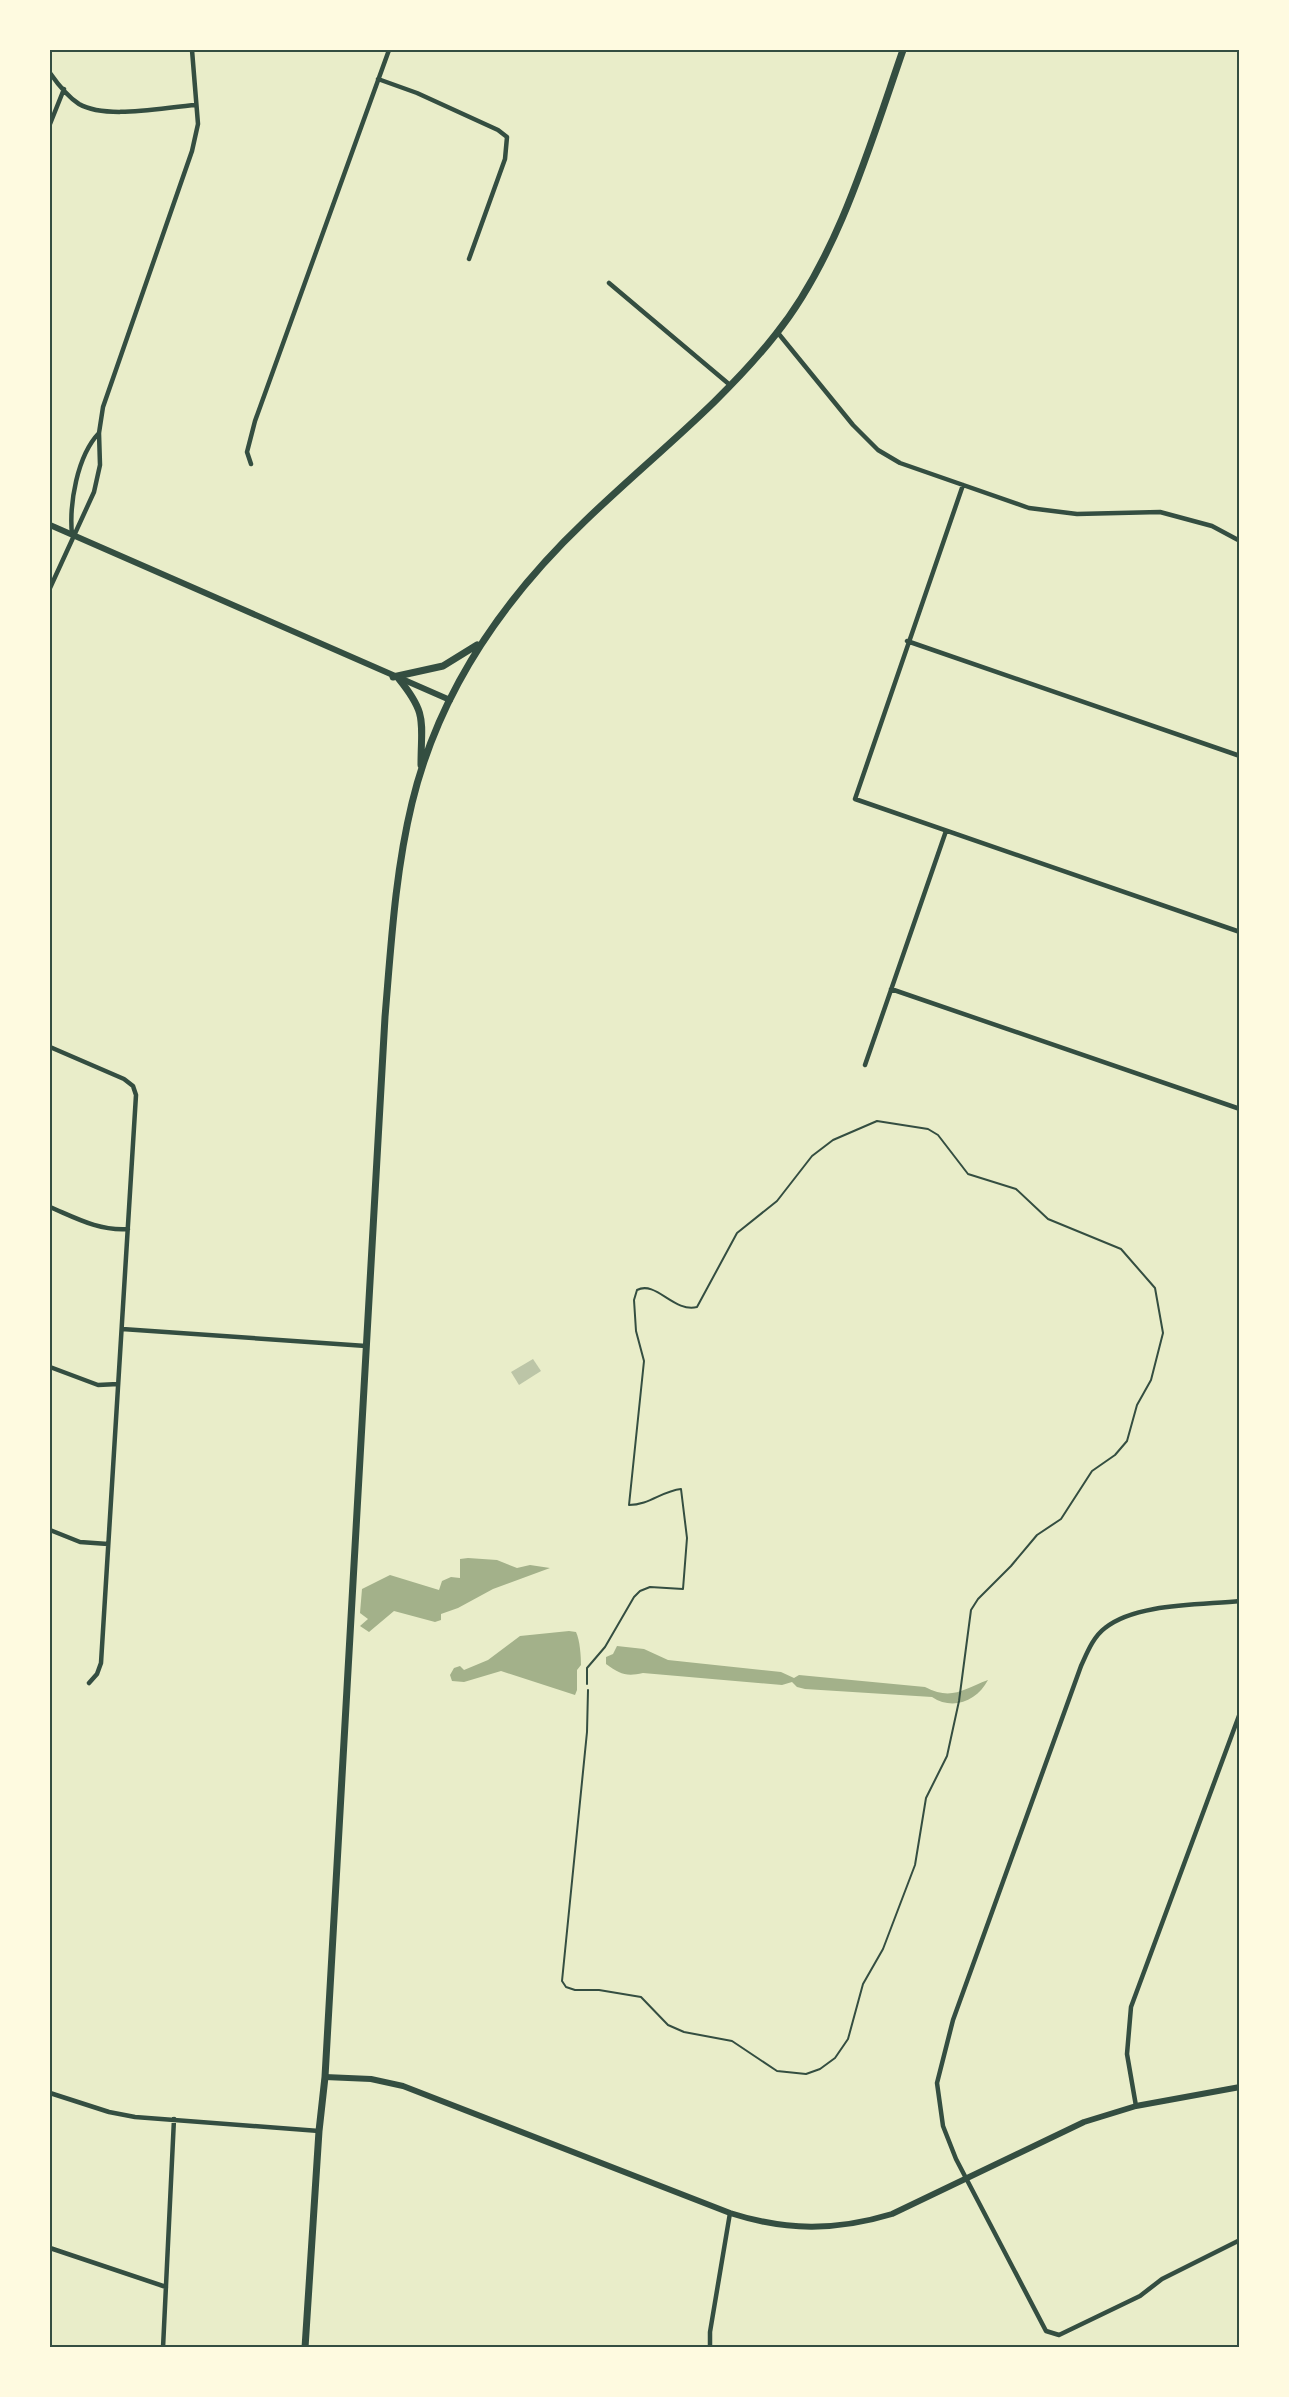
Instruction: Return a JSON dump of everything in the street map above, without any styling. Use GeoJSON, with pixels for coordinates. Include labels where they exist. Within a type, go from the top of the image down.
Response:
{"type":"FeatureCollection","features":[{"type":"Feature","properties":{"kind":"main road"},"geometry":{"type":"LineString","coordinates":[[305,2348],[319,2131],[325,2077],[391,938],[404,842],[420,772],[450,700],[479,644],[511,600],[548,557],[730,385],[778,333],[805,290],[849,201],[903,50]]}},
{"type":"Feature","properties":{"kind":"main road"},"geometry":{"type":"LineString","coordinates":[[420,772],[422,717],[415,699],[396,678],[443,666],[479,644]]}},
{"type":"Feature","properties":{"kind":"street"},"geometry":{"type":"LineString","coordinates":[[50,588],[72,537],[87,512],[94,492],[101,453],[99,433],[103,407],[192,152],[198,124],[192,50]]}},
{"type":"Feature","properties":{"kind":"street"},"geometry":{"type":"LineString","coordinates":[[251,464],[248,444],[255,421],[389,50]]}},
{"type":"Feature","properties":{"kind":"street"},"geometry":{"type":"LineString","coordinates":[[50,73],[78,104],[114,112],[196,105]]}},
{"type":"Feature","properties":{"kind":"street"},"geometry":{"type":"LineString","coordinates":[[378,79],[417,93],[498,130],[507,137],[505,159],[469,259]]}},
{"type":"Feature","properties":{"kind":"street"},"geometry":{"type":"LineString","coordinates":[[50,124],[64,89]]}},
{"type":"Feature","properties":{"kind":"street"},"geometry":{"type":"LineString","coordinates":[[609,283],[730,385]]}},
{"type":"Feature","properties":{"kind":"street"},"geometry":{"type":"LineString","coordinates":[[778,333],[853,425],[878,450],[900,463],[1029,508],[1054,513],[1160,512],[1212,526],[1239,541]]}},
{"type":"Feature","properties":{"kind":"street"},"geometry":{"type":"LineString","coordinates":[[72,537],[70,516],[84,457],[91,442],[99,433]]}},
{"type":"Feature","properties":{"kind":"street"},"geometry":{"type":"LineString","coordinates":[[963,485],[907,641],[855,799],[1239,932]]}},
{"type":"Feature","properties":{"kind":"street"},"geometry":{"type":"LineString","coordinates":[[50,525],[72,537],[450,700]]}},
{"type":"Feature","properties":{"kind":"street"},"geometry":{"type":"LineString","coordinates":[[907,641],[1239,756]]}},
{"type":"Feature","properties":{"kind":"street"},"geometry":{"type":"LineString","coordinates":[[865,1065],[946,831]]}},
{"type":"Feature","properties":{"kind":"street"},"geometry":{"type":"LineString","coordinates":[[891,988],[1239,1109]]}},
{"type":"Feature","properties":{"kind":"street"},"geometry":{"type":"LineString","coordinates":[[50,1047],[124,1079],[133,1086],[136,1095],[101,1663],[97,1674],[89,1683]]}},
{"type":"Feature","properties":{"kind":"street"},"geometry":{"type":"LineString","coordinates":[[50,1206],[102,1228],[128,1229]]}},
{"type":"Feature","properties":{"kind":"street"},"geometry":{"type":"LineString","coordinates":[[122,1329],[366,1346]]}},
{"type":"Feature","properties":{"kind":"street"},"geometry":{"type":"LineString","coordinates":[[50,1367],[98,1384],[118,1384]]}},
{"type":"Feature","properties":{"kind":"street"},"geometry":{"type":"LineString","coordinates":[[50,1530],[80,1542],[108,1544]]}},
{"type":"Feature","properties":{"kind":"street"},"geometry":{"type":"LineString","coordinates":[[1239,1601],[1137,1612],[1104,1628],[1092,1643],[1081,1666],[953,2020],[937,2083],[941,2116],[956,2159],[1016,2278],[1046,2331],[1059,2335],[1140,2296],[1162,2279],[1239,2240]]}},
{"type":"Feature","properties":{"kind":"street"},"geometry":{"type":"LineString","coordinates":[[1136,2106],[1126,2054],[1131,2007],[1239,1713]]}},
{"type":"Feature","properties":{"kind":"street"},"geometry":{"type":"LineString","coordinates":[[325,2077],[371,2079],[403,2086],[730,2213],[759,2223],[787,2227],[835,2227],[892,2214],[1084,2122],[1136,2106],[1239,2087]]}},
{"type":"Feature","properties":{"kind":"street"},"geometry":{"type":"LineString","coordinates":[[50,2092],[109,2112],[135,2117],[319,2131]]}},
{"type":"Feature","properties":{"kind":"street"},"geometry":{"type":"LineString","coordinates":[[162,2348],[174,2119]]}},
{"type":"Feature","properties":{"kind":"street"},"geometry":{"type":"LineString","coordinates":[[710,2348],[719,2273],[730,2213]]}},
{"type":"Feature","properties":{"kind":"street"},"geometry":{"type":"LineString","coordinates":[[50,2248],[166,2287]]}},
{"type":"Feature","properties":{"kind":"path"},"geometry":{"type":"LineString","coordinates":[[587,1684],[587,1668],[605,1647],[634,1597],[650,1587],[683,1589],[687,1538],[681,1489],[672,1490],[643,1504],[629,1505],[644,1361],[636,1331],[634,1295],[637,1290],[645,1288],[677,1305],[688,1308],[697,1306],[738,1233],[777,1201],[812,1156],[833,1140],[878,1121],[928,1129],[938,1135],[963,1171],[1016,1189],[1048,1219],[1121,1250],[1155,1288],[1163,1334],[1162,1345],[1151,1380],[1137,1405],[1125,1446],[1092,1471],[1061,1519],[1037,1535],[1011,1566],[978,1599],[971,1610],[959,1701],[947,1755],[926,1798],[915,1865],[883,1949],[863,1984],[848,2039],[835,2058],[820,2069],[806,2074],[777,2071],[732,2041],[684,2032],[668,2025],[641,1997],[599,1990],[575,1990],[566,1987],[562,1981],[587,1732],[588,1690]]}},
{"type":"Feature","properties":{"kind":"shaded area"},"geometry":{"type":"Polygon","coordinates":[[[460,1559],[497,1560],[517,1568],[530,1565],[550,1568],[493,1589],[458,1608],[441,1614],[441,1620],[435,1622],[394,1611],[369,1632],[360,1626],[368,1619],[360,1613],[362,1589],[390,1575],[439,1590],[442,1581],[451,1577],[460,1578],[460,1559]]]}},
{"type":"Feature","properties":{"kind":"shaded area"},"geometry":{"type":"Polygon","coordinates":[[[576,1632],[580,1653],[581,1665],[577,1670],[575,1695],[501,1671],[464,1682],[452,1681],[450,1675],[454,1668],[460,1666],[464,1670],[488,1660],[520,1636],[576,1632]]]}},
{"type":"Feature","properties":{"kind":"shaded area"},"geometry":{"type":"Polygon","coordinates":[[[617,1646],[644,1649],[668,1660],[781,1672],[794,1678],[799,1675],[925,1687],[943,1693],[957,1692],[988,1680],[971,1698],[964,1702],[948,1703],[932,1697],[805,1689],[797,1687],[792,1682],[782,1685],[643,1673],[628,1675],[606,1664],[606,1657],[613,1654],[617,1646]]]}},
{"type":"Feature","properties":{"kind":"building"},"geometry":{"type":"Polygon","coordinates":[[[533,1359],[541,1371],[519,1385],[511,1372],[533,1359]]]}}]}
